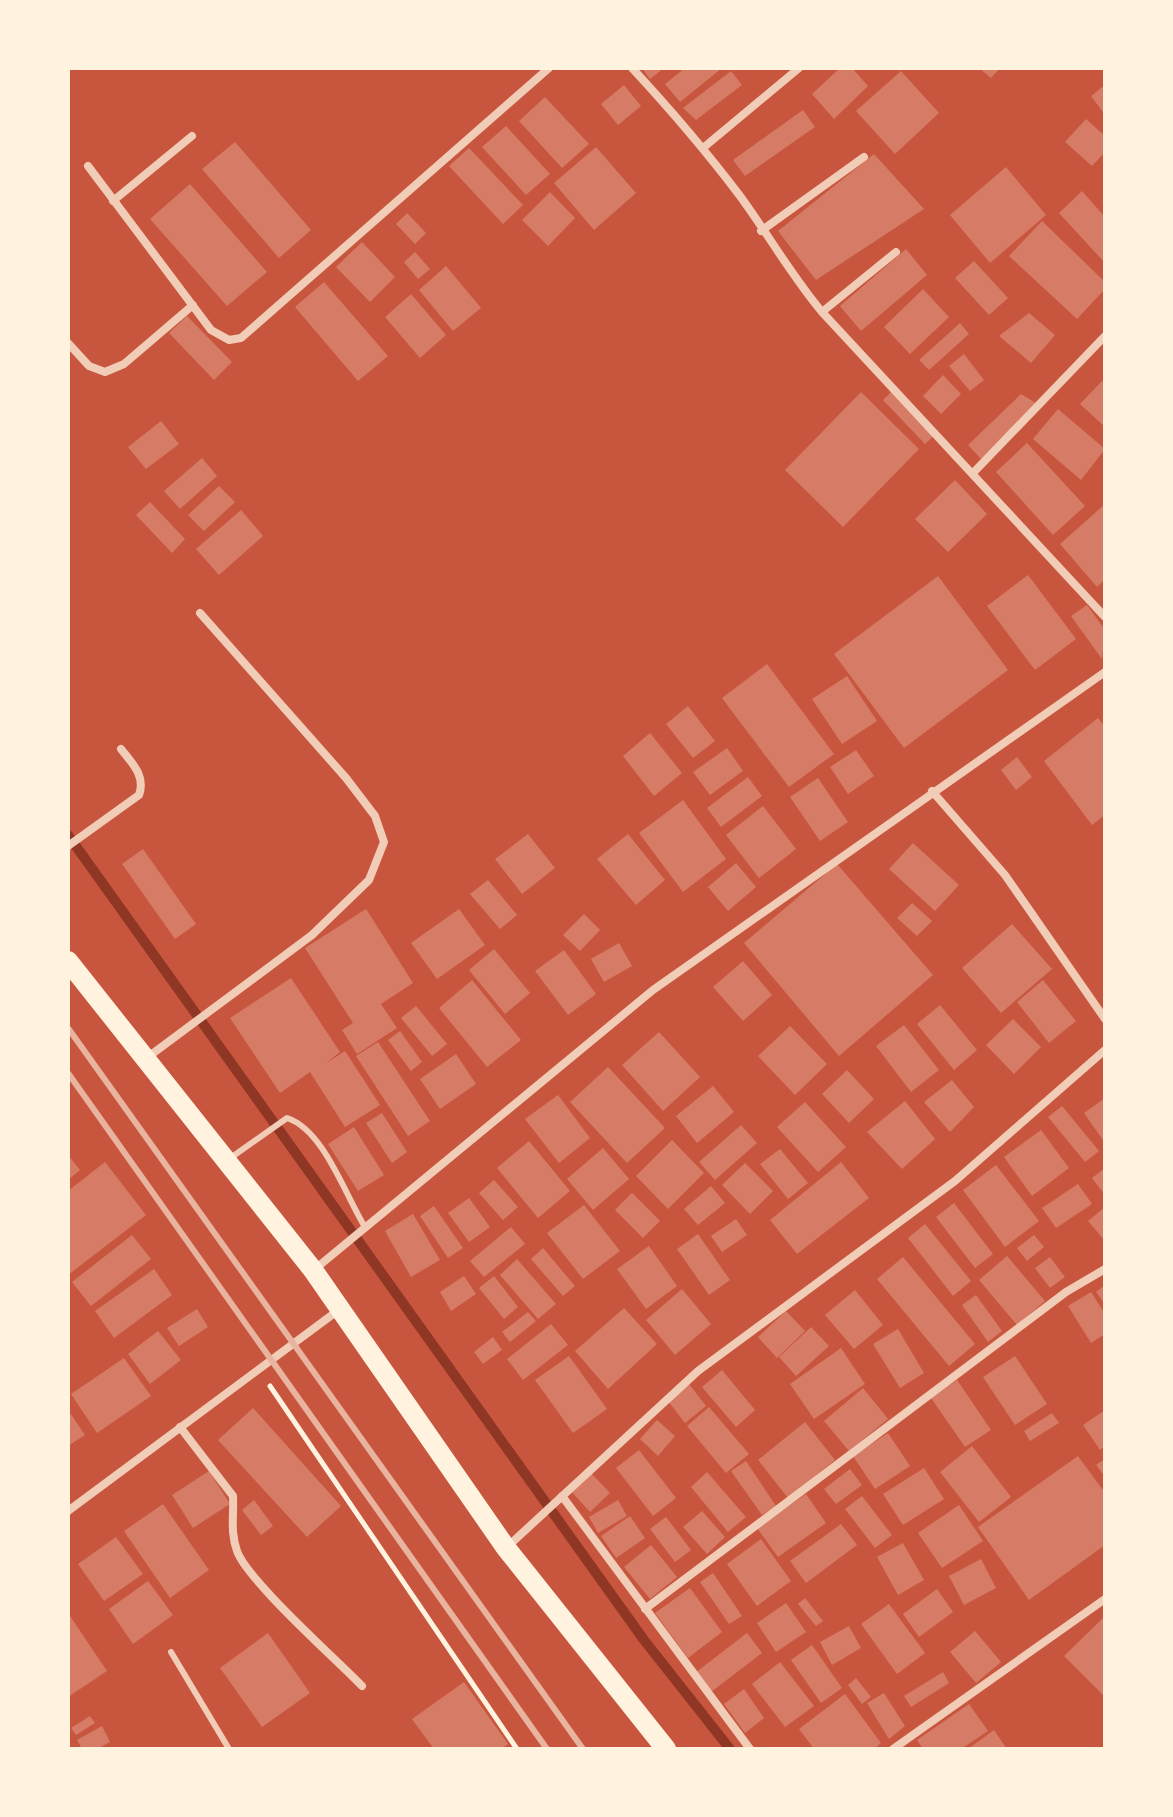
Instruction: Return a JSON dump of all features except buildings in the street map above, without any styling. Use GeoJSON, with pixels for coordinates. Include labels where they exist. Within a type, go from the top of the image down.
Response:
{"type":"FeatureCollection","features":[{"type":"Feature","properties":{"kind":"main road"},"geometry":{"type":"LineString","coordinates":[[68,961],[342,1308],[511,1544],[666,1749]]}},
{"type":"Feature","properties":{"kind":"street"},"geometry":{"type":"LineString","coordinates":[[88,166],[220,337],[241,338],[549,68]]}},
{"type":"Feature","properties":{"kind":"street"},"geometry":{"type":"LineString","coordinates":[[632,68],[703,148],[822,312],[974,472],[1105,617]]}},
{"type":"Feature","properties":{"kind":"street"},"geometry":{"type":"LineString","coordinates":[[703,148],[799,68]]}},
{"type":"Feature","properties":{"kind":"street"},"geometry":{"type":"LineString","coordinates":[[113,201],[192,136]]}},
{"type":"Feature","properties":{"kind":"street"},"geometry":{"type":"LineString","coordinates":[[761,231],[864,157]]}},
{"type":"Feature","properties":{"kind":"street"},"geometry":{"type":"LineString","coordinates":[[822,312],[896,252]]}},
{"type":"Feature","properties":{"kind":"street"},"geometry":{"type":"LineString","coordinates":[[68,343],[89,366],[105,372],[124,364],[193,305]]}},
{"type":"Feature","properties":{"kind":"street"},"geometry":{"type":"LineString","coordinates":[[974,472],[1105,336]]}},
{"type":"Feature","properties":{"kind":"street"},"geometry":{"type":"LineString","coordinates":[[144,1060],[215,1004],[312,935],[369,880],[380,860],[384,842],[375,816],[346,778],[200,613]]}},
{"type":"Feature","properties":{"kind":"street"},"geometry":{"type":"LineString","coordinates":[[313,1270],[653,990],[1105,672]]}},
{"type":"Feature","properties":{"kind":"street"},"geometry":{"type":"LineString","coordinates":[[68,846],[95,824],[130,804],[143,786],[140,774],[121,749]]}},
{"type":"Feature","properties":{"kind":"street"},"geometry":{"type":"LineString","coordinates":[[932,791],[1005,875],[1105,1019]]}},
{"type":"Feature","properties":{"kind":"street"},"geometry":{"type":"LineString","coordinates":[[511,1544],[698,1371],[955,1181],[1105,1050]]}},
{"type":"Feature","properties":{"kind":"street"},"geometry":{"type":"LineString","coordinates":[[645,1609],[1054,1301],[1105,1269]]}},
{"type":"Feature","properties":{"kind":"street"},"geometry":{"type":"LineString","coordinates":[[68,1511],[342,1308]]}},
{"type":"Feature","properties":{"kind":"street"},"geometry":{"type":"LineString","coordinates":[[180,1427],[233,1496],[231,1527],[238,1554],[262,1585],[362,1686]]}},
{"type":"Feature","properties":{"kind":"street"},"geometry":{"type":"LineString","coordinates":[[562,1496],[750,1749]]}},
{"type":"Feature","properties":{"kind":"street"},"geometry":{"type":"LineString","coordinates":[[893,1749],[1105,1599]]}},
{"type":"Feature","properties":{"kind":"lane"},"geometry":{"type":"LineString","coordinates":[[226,1161],[287,1118],[298,1122],[317,1141],[363,1229]]}},
{"type":"Feature","properties":{"kind":"lane"},"geometry":{"type":"LineString","coordinates":[[171,1652],[229,1749]]}},
{"type":"Feature","properties":{"kind":"path"},"geometry":{"type":"LineString","coordinates":[[258,1369],[517,1749]]}},
{"type":"Feature","properties":{"kind":"waterway"},"geometry":{"type":"LineString","coordinates":[[68,835],[644,1640],[730,1749]]}},
{"type":"Feature","properties":{"kind":"railway"},"geometry":{"type":"LineString","coordinates":[[68,1028],[583,1749]]}},
{"type":"Feature","properties":{"kind":"railway"},"geometry":{"type":"LineString","coordinates":[[68,1073],[547,1749]]}}]}
